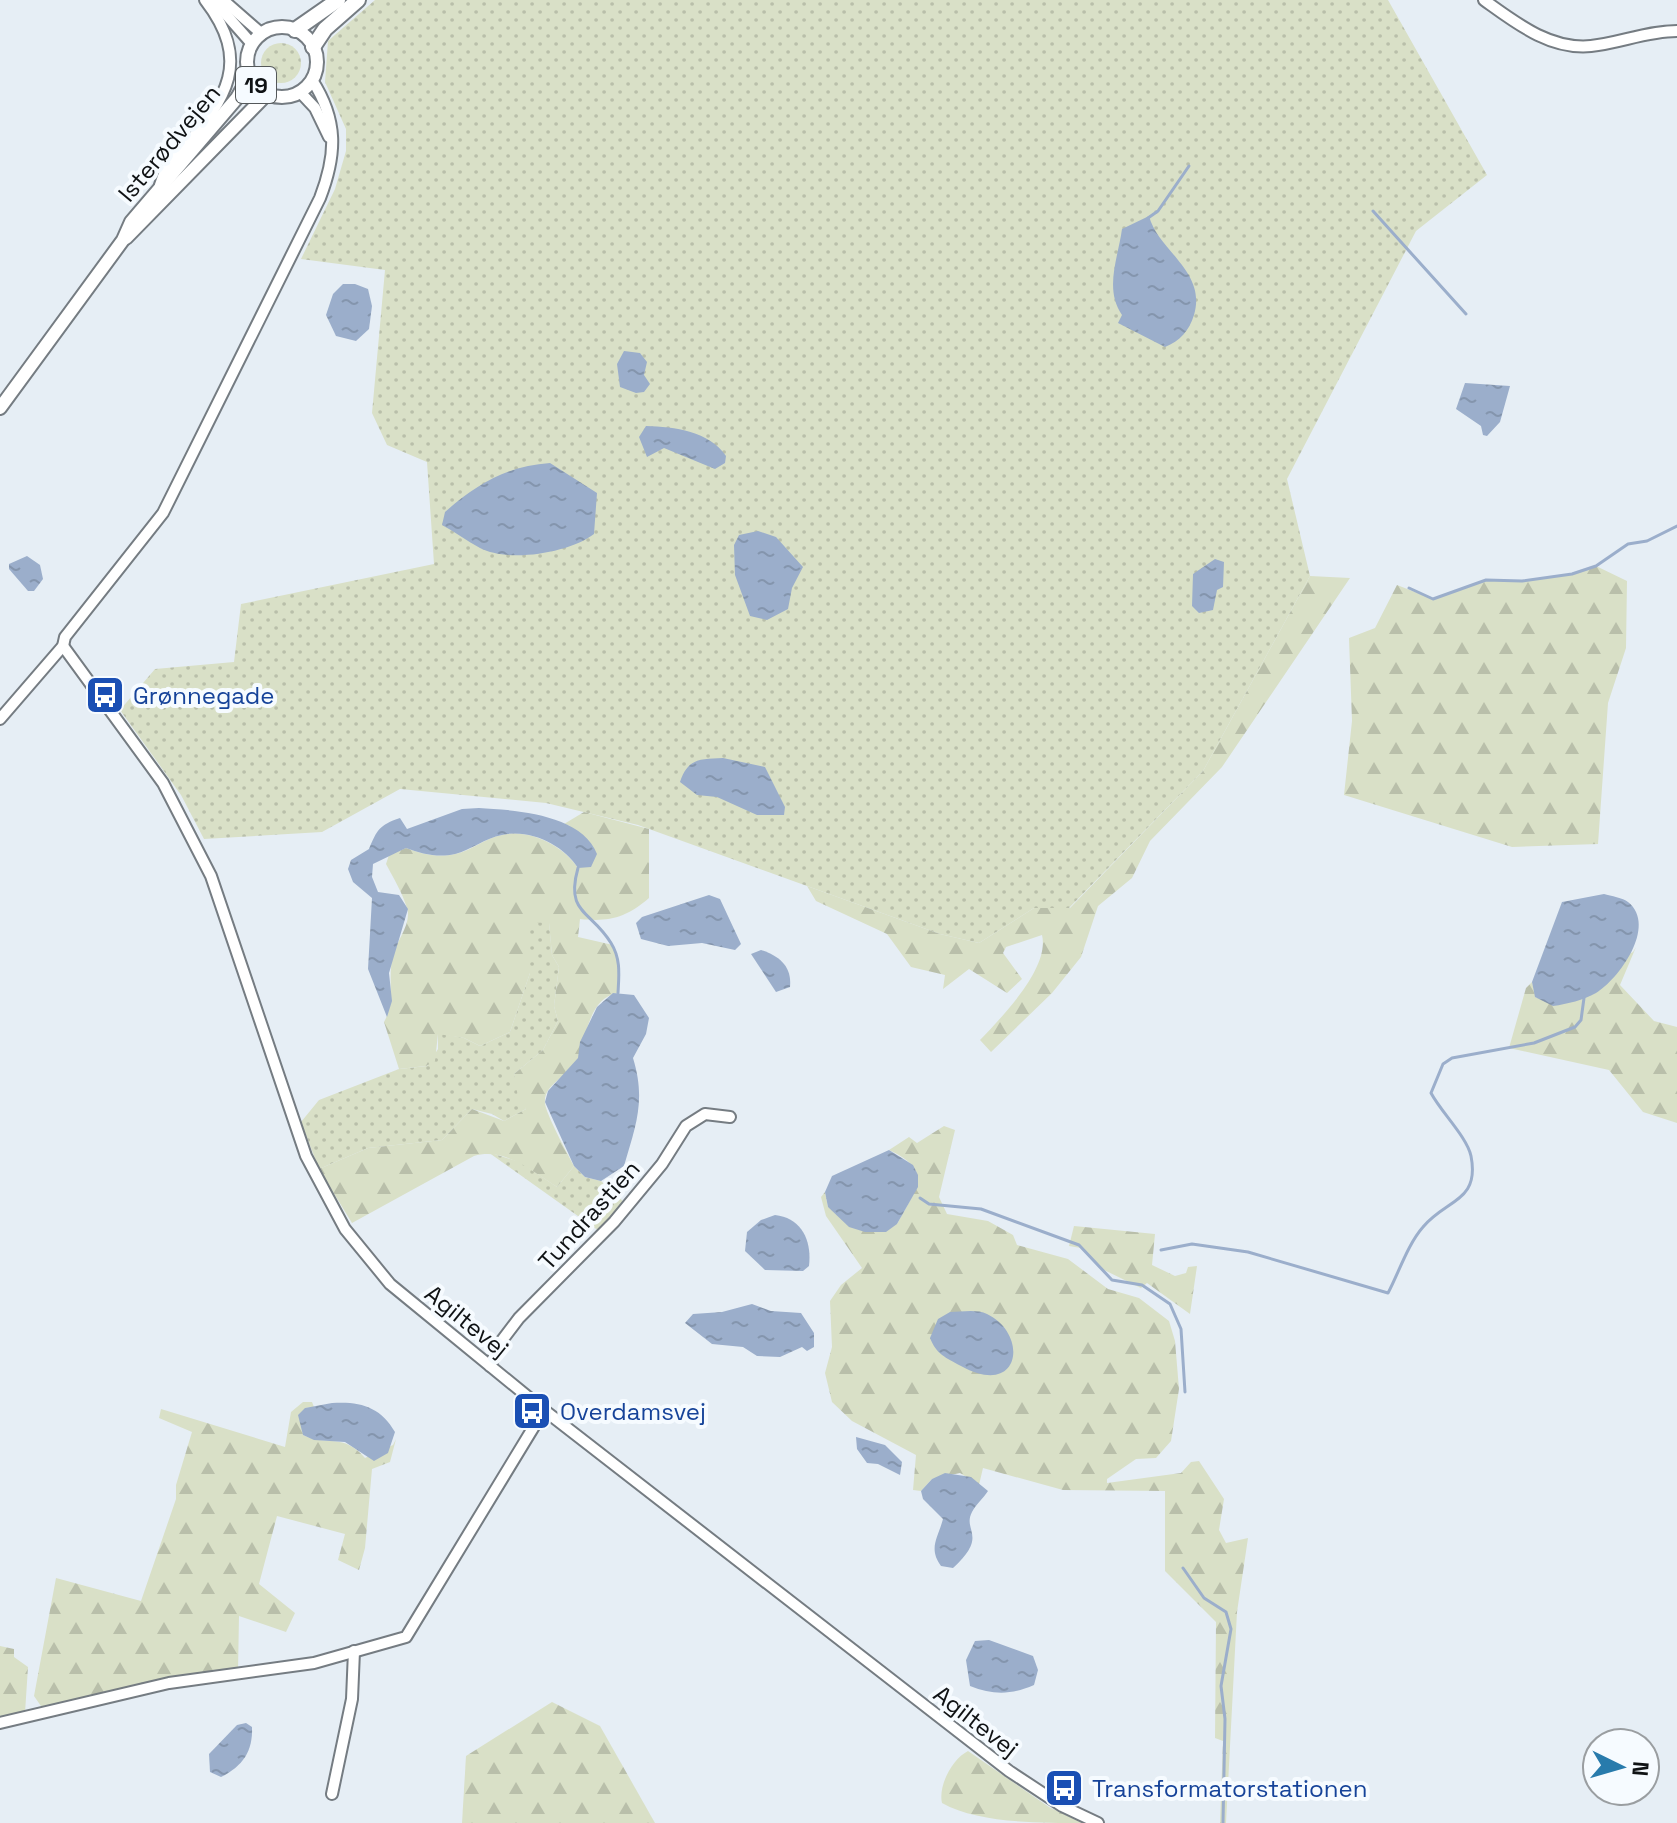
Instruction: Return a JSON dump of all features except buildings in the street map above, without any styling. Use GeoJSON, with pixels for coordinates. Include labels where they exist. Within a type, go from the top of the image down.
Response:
{"type":"FeatureCollection","features":[{"type":"Feature","properties":{"kind":"highway","name":"19"},"geometry":{"type":"LineString","coordinates":[[295,30],[338,0]]}},
{"type":"Feature","properties":{"kind":"highway"},"geometry":{"type":"LineString","coordinates":[[313,47],[325,29],[358,0]]}},
{"type":"Feature","properties":{"kind":"main road","name":"19"},"geometry":{"type":"LineString","coordinates":[[295,30],[276,28],[262,34],[252,44],[247,64],[250,75],[267,94],[281,97],[300,92],[312,80],[316,61],[313,47]]}},
{"type":"Feature","properties":{"kind":"main road"},"geometry":{"type":"LineString","coordinates":[[295,30],[313,47]]}},
{"type":"Feature","properties":{"kind":"main road","name":"Isterødvejen"},"geometry":{"type":"LineString","coordinates":[[123,240],[131,222],[237,98],[250,75]]}},
{"type":"Feature","properties":{"kind":"main road","name":"Isterødvejen"},"geometry":{"type":"LineString","coordinates":[[0,408],[123,240],[267,94]]}},
{"type":"Feature","properties":{"kind":"street"},"geometry":{"type":"LineString","coordinates":[[160,185],[163,172],[213,113],[227,91],[231,51],[216,15],[205,0]]}},
{"type":"Feature","properties":{"kind":"street"},"geometry":{"type":"LineString","coordinates":[[212,0],[252,44]]}},
{"type":"Feature","properties":{"kind":"street"},"geometry":{"type":"LineString","coordinates":[[223,0],[262,34]]}},
{"type":"Feature","properties":{"kind":"street"},"geometry":{"type":"LineString","coordinates":[[1484,0],[1523,28],[1561,45],[1591,46],[1630,36],[1677,31]]}},
{"type":"Feature","properties":{"kind":"street"},"geometry":{"type":"LineString","coordinates":[[0,719],[63,646],[65,637],[163,513],[320,198],[334,147],[331,118],[312,80]]}},
{"type":"Feature","properties":{"kind":"street"},"geometry":{"type":"LineString","coordinates":[[300,92],[323,120],[332,162]]}},
{"type":"Feature","properties":{"kind":"street","name":"Agiltevej"},"geometry":{"type":"LineString","coordinates":[[63,646],[163,783],[194,840],[220,902],[288,1112],[323,1193],[345,1229],[390,1284],[544,1410],[1009,1771],[1049,1798],[1098,1823]]}},
{"type":"Feature","properties":{"kind":"street","name":"Tundrastien"},"geometry":{"type":"LineString","coordinates":[[490,1366],[509,1330],[614,1222],[662,1164],[686,1126],[705,1114],[730,1117]]}},
{"type":"Feature","properties":{"kind":"street"},"geometry":{"type":"LineString","coordinates":[[0,1723],[169,1683],[314,1663],[397,1641],[415,1625],[544,1410]]}},
{"type":"Feature","properties":{"kind":"street"},"geometry":{"type":"LineString","coordinates":[[332,1794],[352,1699],[354,1651]]}},
{"type":"Feature","properties":{"kind":"green space"},"geometry":{"type":"Polygon","coordinates":[[[375,0],[1388,0],[1487,175],[1416,231],[1287,479],[1310,576],[1203,771],[1069,908],[1034,908],[979,943],[940,934],[638,825],[546,803],[400,789],[322,832],[204,839],[181,795],[120,710],[155,669],[234,662],[241,604],[434,564],[427,462],[387,445],[372,413],[385,270],[301,259],[335,189],[346,151],[346,129],[325,82],[328,41],[375,0]]]}},
{"type":"Feature","properties":{"kind":"green space"},"geometry":{"type":"Polygon","coordinates":[[[281,43],[295,49],[301,63],[295,77],[281,83],[267,77],[261,63],[267,49],[281,43]]]}},
{"type":"Feature","properties":{"kind":"green space"},"geometry":{"type":"Polygon","coordinates":[[[1596,566],[1627,581],[1626,648],[1608,703],[1598,844],[1512,847],[1344,795],[1352,721],[1349,638],[1375,628],[1397,585],[1433,599],[1486,580],[1522,581],[1572,574],[1596,566]]]}},
{"type":"Feature","properties":{"kind":"green space"},"geometry":{"type":"Polygon","coordinates":[[[1310,576],[1350,578],[1222,767],[1150,841],[1132,878],[1098,906],[1081,957],[1052,993],[991,1052],[980,1040],[1032,977],[1043,948],[1042,935],[1006,947],[1003,953],[1022,979],[1007,993],[969,969],[943,989],[945,975],[911,967],[887,934],[816,901],[807,886],[940,934],[979,943],[1034,908],[1070,908],[1203,771],[1310,576]]]}},
{"type":"Feature","properties":{"kind":"green space"},"geometry":{"type":"Polygon","coordinates":[[[584,812],[649,829],[649,898],[617,917],[580,919],[578,937],[613,945],[619,969],[618,993],[608,996],[595,1010],[575,1065],[548,1090],[546,1096],[549,1115],[574,1166],[557,1187],[507,1158],[485,1154],[474,1156],[352,1223],[319,1169],[368,1148],[442,1140],[472,1109],[504,1121],[526,1109],[518,1097],[514,1074],[543,1050],[558,1021],[554,1006],[559,967],[552,955],[549,923],[530,922],[530,973],[510,1032],[480,1046],[464,1038],[438,1034],[435,1061],[426,1066],[399,1069],[384,1022],[390,1006],[393,955],[408,914],[403,896],[386,864],[389,855],[406,848],[430,855],[448,855],[496,837],[523,834],[555,846],[578,868],[570,826],[564,824],[584,812]]]}},
{"type":"Feature","properties":{"kind":"green space"},"geometry":{"type":"Polygon","coordinates":[[[530,922],[549,922],[552,955],[559,967],[554,1006],[558,1021],[543,1050],[514,1074],[526,1109],[504,1121],[472,1109],[442,1140],[368,1148],[319,1169],[301,1122],[319,1100],[399,1069],[427,1066],[438,1049],[438,1033],[464,1038],[480,1046],[510,1032],[530,973],[530,922]]]}},
{"type":"Feature","properties":{"kind":"green space"},"geometry":{"type":"Polygon","coordinates":[[[1636,947],[1620,985],[1654,1021],[1677,1027],[1677,1123],[1643,1112],[1609,1070],[1509,1048],[1526,988],[1532,982],[1536,998],[1633,952],[1636,947]]]}},
{"type":"Feature","properties":{"kind":"green space"},"geometry":{"type":"Polygon","coordinates":[[[944,1126],[955,1130],[939,1197],[947,1214],[988,1221],[1013,1235],[1017,1245],[1068,1259],[1108,1289],[1139,1298],[1169,1321],[1175,1341],[1179,1389],[1171,1441],[1156,1458],[1136,1459],[1107,1479],[1107,1483],[1181,1473],[1191,1462],[1199,1461],[1224,1499],[1219,1530],[1226,1543],[1248,1538],[1237,1612],[1226,1823],[1220,1823],[1223,1741],[1215,1738],[1216,1622],[1165,1571],[1165,1491],[1063,1490],[983,1468],[979,1485],[960,1473],[932,1479],[921,1491],[913,1490],[916,1455],[852,1421],[832,1402],[825,1373],[832,1347],[830,1301],[841,1285],[862,1268],[826,1216],[821,1197],[825,1192],[828,1207],[897,1224],[917,1182],[912,1165],[889,1150],[909,1137],[917,1143],[944,1126]]]}},
{"type":"Feature","properties":{"kind":"green space"},"geometry":{"type":"Polygon","coordinates":[[[488,1152],[520,1162],[557,1187],[574,1166],[585,1177],[601,1181],[625,1203],[599,1231],[488,1152]]]}},
{"type":"Feature","properties":{"kind":"green space"},"geometry":{"type":"Polygon","coordinates":[[[1074,1226],[1155,1234],[1152,1265],[1175,1276],[1186,1273],[1188,1267],[1197,1266],[1190,1314],[1147,1283],[1141,1288],[1100,1268],[1081,1248],[1069,1246],[1074,1226]]]}},
{"type":"Feature","properties":{"kind":"green space"},"geometry":{"type":"Polygon","coordinates":[[[303,1402],[312,1402],[314,1407],[305,1408],[303,1435],[342,1442],[365,1458],[393,1445],[396,1439],[390,1462],[372,1469],[365,1548],[359,1570],[338,1560],[345,1534],[277,1516],[259,1584],[295,1613],[286,1632],[239,1616],[238,1671],[43,1709],[34,1696],[56,1578],[141,1601],[176,1499],[176,1485],[192,1432],[159,1418],[161,1409],[285,1447],[291,1412],[303,1402]]]}},
{"type":"Feature","properties":{"kind":"green space"},"geometry":{"type":"Polygon","coordinates":[[[0,1646],[14,1649],[14,1657],[28,1667],[25,1713],[0,1719],[0,1646]]]}},
{"type":"Feature","properties":{"kind":"green space"},"geometry":{"type":"Polygon","coordinates":[[[552,1702],[600,1726],[655,1823],[462,1823],[466,1756],[552,1702]]]}},
{"type":"Feature","properties":{"kind":"green space"},"geometry":{"type":"Polygon","coordinates":[[[968,1751],[1049,1807],[1082,1823],[990,1818],[956,1810],[942,1803],[942,1789],[948,1774],[968,1751]]]}},
{"type":"Feature","properties":{"kind":"water"},"geometry":{"type":"Polygon","coordinates":[[[1149,216],[1162,240],[1188,274],[1196,300],[1187,331],[1165,347],[1118,323],[1122,315],[1114,295],[1114,273],[1122,229],[1149,216]]]}},
{"type":"Feature","properties":{"kind":"water"},"geometry":{"type":"Polygon","coordinates":[[[343,284],[368,289],[372,306],[369,329],[356,341],[336,336],[326,315],[333,294],[343,284]]]}},
{"type":"Feature","properties":{"kind":"water"},"geometry":{"type":"Polygon","coordinates":[[[624,351],[640,353],[647,362],[644,375],[650,384],[644,392],[636,393],[620,387],[617,364],[624,351]]]}},
{"type":"Feature","properties":{"kind":"water"},"geometry":{"type":"Polygon","coordinates":[[[1465,383],[1510,386],[1500,422],[1487,436],[1483,435],[1481,426],[1456,409],[1465,383]]]}},
{"type":"Feature","properties":{"kind":"water"},"geometry":{"type":"Polygon","coordinates":[[[646,426],[680,429],[701,436],[719,448],[726,456],[725,463],[715,469],[664,448],[647,457],[639,437],[646,426]]]}},
{"type":"Feature","properties":{"kind":"water"},"geometry":{"type":"Polygon","coordinates":[[[550,463],[597,493],[594,534],[583,541],[555,551],[507,555],[480,548],[442,525],[445,512],[493,478],[520,468],[550,463]]]}},
{"type":"Feature","properties":{"kind":"water"},"geometry":{"type":"Polygon","coordinates":[[[758,531],[776,537],[803,567],[792,588],[788,609],[767,620],[750,616],[735,575],[734,545],[739,535],[758,531]]]}},
{"type":"Feature","properties":{"kind":"water"},"geometry":{"type":"Polygon","coordinates":[[[27,556],[40,565],[43,579],[34,591],[28,591],[9,569],[9,564],[27,556]]]}},
{"type":"Feature","properties":{"kind":"water"},"geometry":{"type":"Polygon","coordinates":[[[1215,559],[1224,562],[1223,587],[1217,590],[1213,610],[1199,613],[1192,606],[1193,574],[1215,559]]]}},
{"type":"Feature","properties":{"kind":"water"},"geometry":{"type":"Polygon","coordinates":[[[723,758],[765,767],[785,807],[784,815],[757,815],[717,797],[697,795],[680,782],[687,768],[696,761],[723,758]]]}},
{"type":"Feature","properties":{"kind":"water"},"geometry":{"type":"Polygon","coordinates":[[[462,809],[511,810],[563,822],[589,841],[597,854],[591,867],[578,868],[564,852],[545,840],[512,833],[449,855],[430,855],[406,848],[373,864],[372,877],[378,892],[399,895],[408,909],[389,973],[392,1001],[387,1017],[368,969],[372,898],[353,882],[348,869],[351,860],[369,849],[383,826],[400,818],[407,829],[462,809]]]}},
{"type":"Feature","properties":{"kind":"water"},"geometry":{"type":"Polygon","coordinates":[[[1604,894],[1628,902],[1636,912],[1639,925],[1637,938],[1624,965],[1605,986],[1581,1000],[1553,1006],[1535,997],[1532,982],[1562,902],[1604,894]]]}},
{"type":"Feature","properties":{"kind":"water"},"geometry":{"type":"Polygon","coordinates":[[[709,895],[720,899],[741,944],[735,950],[702,943],[668,946],[641,939],[636,923],[642,917],[709,895]]]}},
{"type":"Feature","properties":{"kind":"water"},"geometry":{"type":"Polygon","coordinates":[[[761,950],[783,963],[789,973],[790,987],[776,992],[751,954],[761,950]]]}},
{"type":"Feature","properties":{"kind":"water"},"geometry":{"type":"Polygon","coordinates":[[[613,993],[634,995],[649,1018],[646,1034],[633,1058],[639,1100],[636,1125],[624,1166],[601,1181],[585,1177],[574,1166],[545,1102],[548,1091],[578,1058],[580,1042],[597,1007],[613,993]]]}},
{"type":"Feature","properties":{"kind":"water"},"geometry":{"type":"Polygon","coordinates":[[[889,1150],[913,1165],[918,1175],[918,1187],[897,1224],[886,1232],[865,1232],[849,1227],[828,1207],[825,1192],[832,1176],[889,1150]]]}},
{"type":"Feature","properties":{"kind":"water"},"geometry":{"type":"Polygon","coordinates":[[[775,1215],[792,1221],[807,1240],[809,1266],[803,1271],[765,1270],[745,1251],[747,1232],[761,1220],[775,1215]]]}},
{"type":"Feature","properties":{"kind":"water"},"geometry":{"type":"Polygon","coordinates":[[[752,1304],[771,1311],[801,1313],[814,1333],[814,1347],[807,1351],[802,1347],[780,1357],[757,1356],[743,1347],[712,1344],[685,1323],[693,1314],[722,1312],[752,1304]]]}},
{"type":"Feature","properties":{"kind":"water"},"geometry":{"type":"Polygon","coordinates":[[[950,1312],[983,1312],[1000,1323],[1009,1335],[1013,1348],[1007,1369],[996,1375],[981,1374],[939,1352],[930,1338],[938,1319],[950,1312]]]}},
{"type":"Feature","properties":{"kind":"water"},"geometry":{"type":"Polygon","coordinates":[[[332,1403],[369,1407],[383,1417],[395,1432],[388,1453],[374,1461],[345,1442],[314,1440],[303,1435],[298,1415],[305,1408],[332,1403]]]}},
{"type":"Feature","properties":{"kind":"water"},"geometry":{"type":"Polygon","coordinates":[[[856,1437],[885,1445],[902,1462],[900,1475],[878,1464],[867,1463],[857,1449],[856,1437]]]}},
{"type":"Feature","properties":{"kind":"water"},"geometry":{"type":"Polygon","coordinates":[[[945,1473],[971,1477],[988,1491],[970,1519],[970,1548],[953,1568],[941,1566],[937,1560],[935,1543],[943,1519],[923,1499],[921,1491],[932,1479],[945,1473]]]}},
{"type":"Feature","properties":{"kind":"water"},"geometry":{"type":"Polygon","coordinates":[[[989,1640],[1033,1656],[1038,1670],[1034,1685],[1002,1693],[970,1686],[966,1660],[975,1641],[989,1640]]]}},
{"type":"Feature","properties":{"kind":"water"},"geometry":{"type":"Polygon","coordinates":[[[246,1723],[252,1727],[252,1736],[245,1757],[221,1777],[210,1772],[209,1754],[237,1725],[246,1723]]]}},
{"type":"Feature","properties":{"kind":"waterway"},"geometry":{"type":"LineString","coordinates":[[1148,218],[1158,211],[1189,166]]}},
{"type":"Feature","properties":{"kind":"waterway"},"geometry":{"type":"LineString","coordinates":[[1373,211],[1466,314]]}},
{"type":"Feature","properties":{"kind":"waterway"},"geometry":{"type":"LineString","coordinates":[[1409,588],[1433,599],[1486,580],[1522,581],[1572,574],[1596,566],[1628,544],[1647,541],[1677,526]]}},
{"type":"Feature","properties":{"kind":"waterway"},"geometry":{"type":"LineString","coordinates":[[578,868],[575,883],[577,903],[614,949],[619,967],[618,993]]}},
{"type":"Feature","properties":{"kind":"waterway"},"geometry":{"type":"LineString","coordinates":[[1161,1250],[1192,1244],[1248,1252],[1388,1293],[1418,1234],[1432,1218],[1459,1198],[1471,1183],[1469,1149],[1431,1093],[1443,1064],[1452,1058],[1534,1043],[1575,1027],[1581,1020],[1584,998]]}},
{"type":"Feature","properties":{"kind":"waterway"},"geometry":{"type":"LineString","coordinates":[[920,1198],[929,1204],[981,1209],[1079,1245],[1112,1280],[1142,1285],[1170,1304],[1181,1329],[1185,1392]]}},
{"type":"Feature","properties":{"kind":"waterway"},"geometry":{"type":"LineString","coordinates":[[1183,1568],[1204,1598],[1226,1612],[1231,1629],[1221,1686],[1225,1719],[1223,1823]]}},
{"type":"Feature","properties":{"kind":"place","name":"Grønnegade"},"geometry":{"type":"Point","coordinates":[105,695]}},
{"type":"Feature","properties":{"kind":"place","name":"Overdamsvej"},"geometry":{"type":"Point","coordinates":[532,1411]}},
{"type":"Feature","properties":{"kind":"place","name":"Transformatorstationen"},"geometry":{"type":"Point","coordinates":[1064,1788]}}]}
